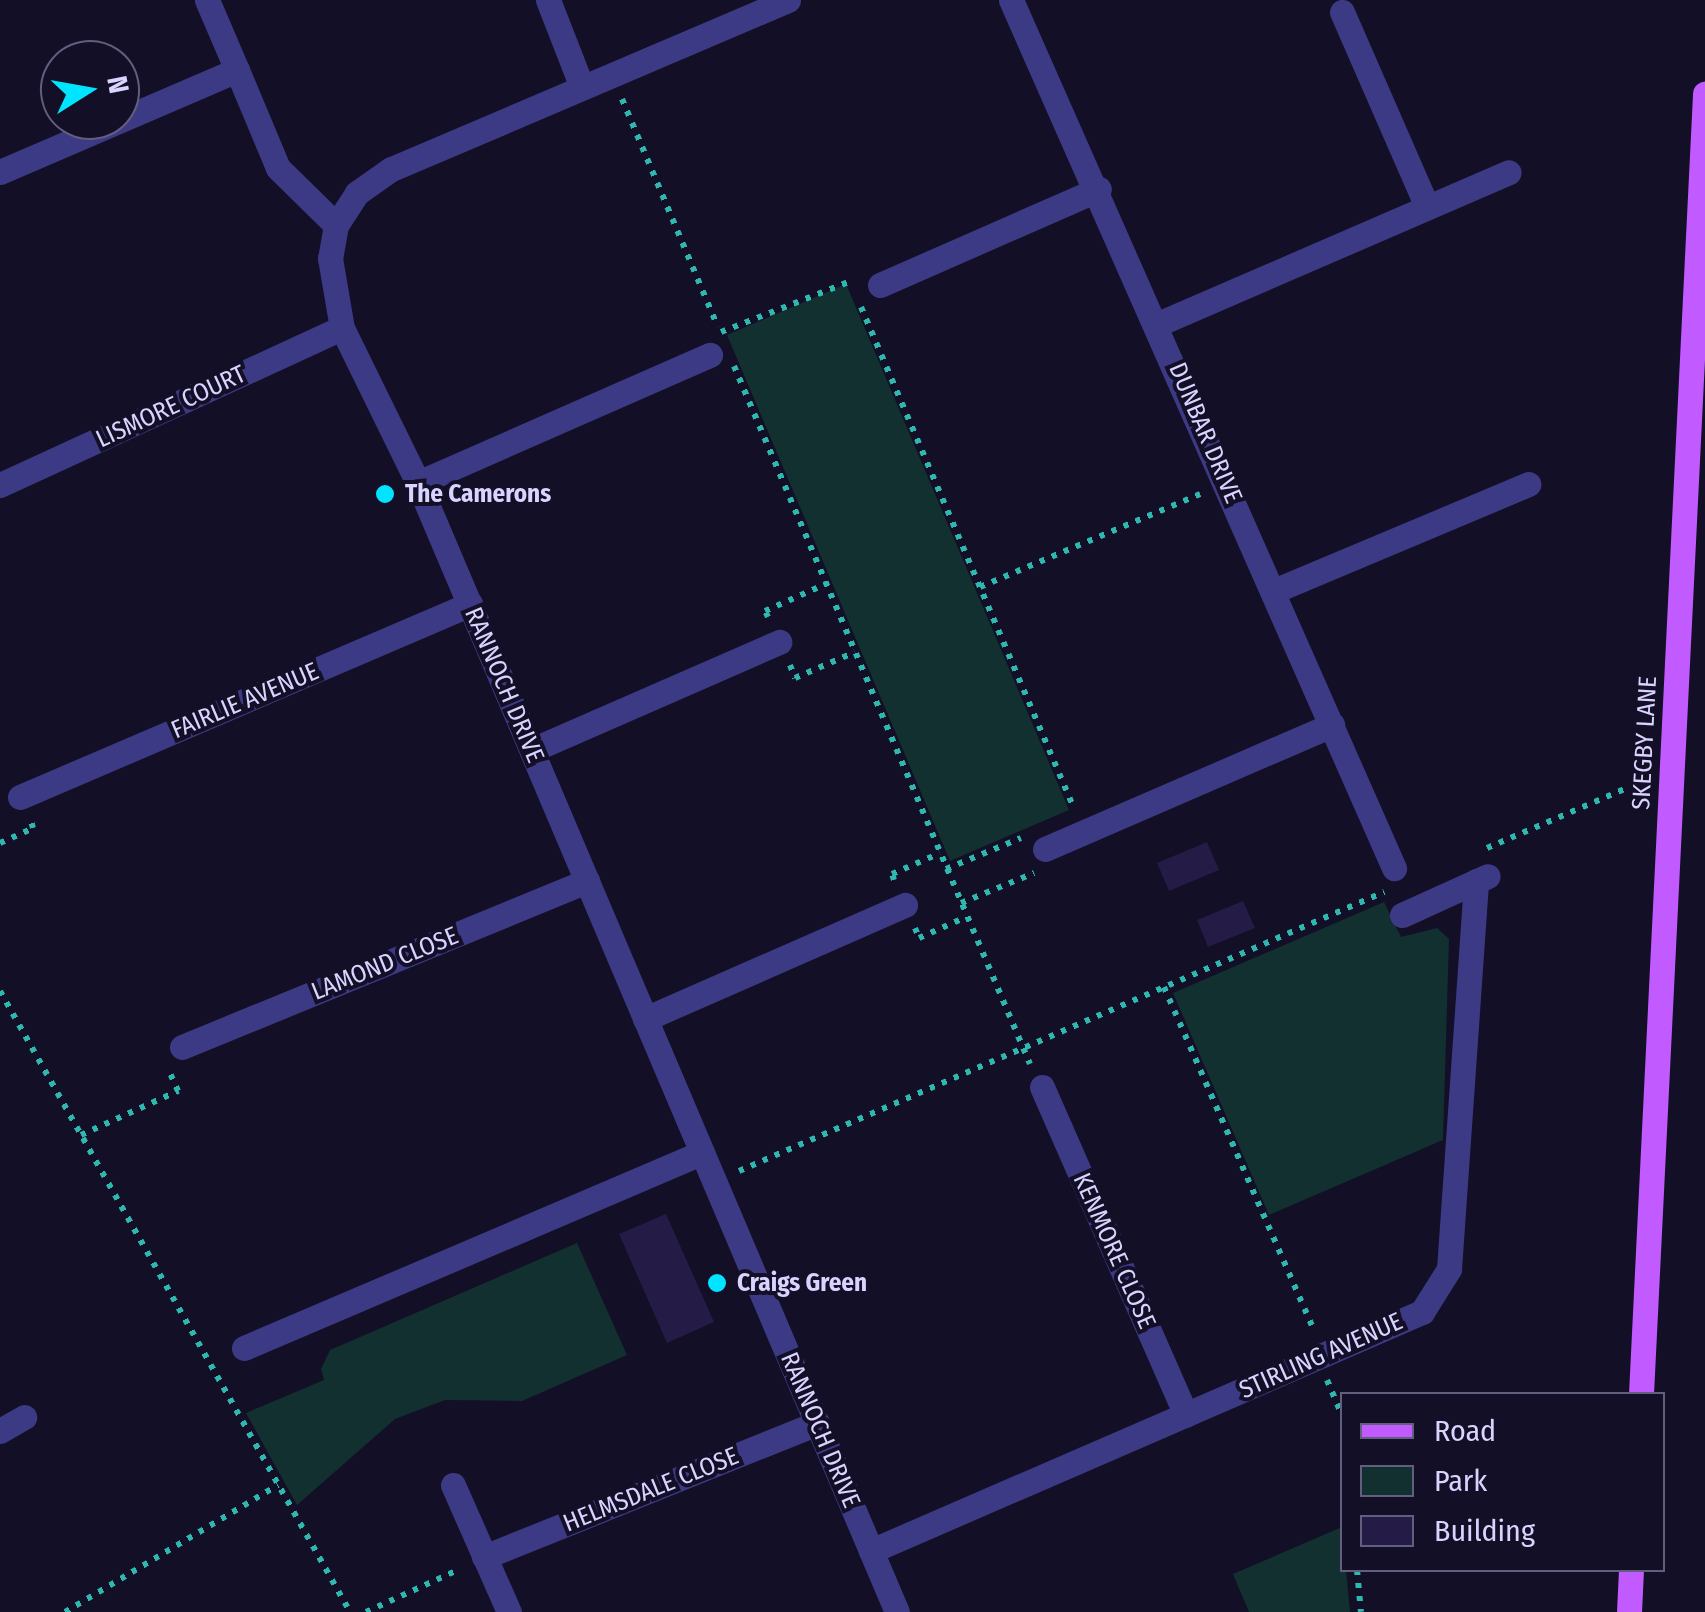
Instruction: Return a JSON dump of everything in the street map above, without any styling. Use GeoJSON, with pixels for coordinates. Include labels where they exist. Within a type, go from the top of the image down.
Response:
{"type":"FeatureCollection","features":[{"type":"Feature","properties":{"kind":"main road","name":"SKEGBY LANE"},"geometry":{"type":"LineString","coordinates":[[1640,1392],[1705,94]]}},
{"type":"Feature","properties":{"kind":"main road"},"geometry":{"type":"LineString","coordinates":[[1629,1612],[1631,1572]]}},
{"type":"Feature","properties":{"kind":"street"},"geometry":{"type":"LineString","coordinates":[[206,0],[278,168],[336,225],[357,193],[392,169],[788,0]]}},
{"type":"Feature","properties":{"kind":"street"},"geometry":{"type":"LineString","coordinates":[[548,0],[582,87]]}},
{"type":"Feature","properties":{"kind":"street","name":"DUNBAR DRIVE"},"geometry":{"type":"LineString","coordinates":[[1011,0],[1099,189],[1398,876]]}},
{"type":"Feature","properties":{"kind":"street"},"geometry":{"type":"LineString","coordinates":[[1342,12],[1428,207]]}},
{"type":"Feature","properties":{"kind":"street"},"geometry":{"type":"LineString","coordinates":[[0,172],[237,70]]}},
{"type":"Feature","properties":{"kind":"street"},"geometry":{"type":"LineString","coordinates":[[1158,324],[1509,172]]}},
{"type":"Feature","properties":{"kind":"street"},"geometry":{"type":"LineString","coordinates":[[880,285],[1099,189]]}},
{"type":"Feature","properties":{"kind":"street","name":"RANNOCH DRIVE"},"geometry":{"type":"LineString","coordinates":[[336,225],[330,258],[342,328],[418,483],[897,1612]]}},
{"type":"Feature","properties":{"kind":"street","name":"LISMORE COURT"},"geometry":{"type":"LineString","coordinates":[[0,485],[342,328]]}},
{"type":"Feature","properties":{"kind":"street"},"geometry":{"type":"LineString","coordinates":[[418,483],[715,344]]}},
{"type":"Feature","properties":{"kind":"street"},"geometry":{"type":"LineString","coordinates":[[1274,591],[1528,484]]}},
{"type":"Feature","properties":{"kind":"street","name":"FAIRLIE AVENUE"},"geometry":{"type":"LineString","coordinates":[[20,797],[470,604]]}},
{"type":"Feature","properties":{"kind":"street"},"geometry":{"type":"LineString","coordinates":[[532,750],[780,642]]}},
{"type":"Feature","properties":{"kind":"street"},"geometry":{"type":"LineString","coordinates":[[1046,849],[1332,725]]}},
{"type":"Feature","properties":{"kind":"street","name":"STIRLING AVENUE"},"geometry":{"type":"LineString","coordinates":[[872,1551],[1422,1312],[1450,1269],[1482,879],[1402,916]]}},
{"type":"Feature","properties":{"kind":"street","name":"LAMOND CLOSE"},"geometry":{"type":"LineString","coordinates":[[182,1047],[587,881]]}},
{"type":"Feature","properties":{"kind":"street"},"geometry":{"type":"LineString","coordinates":[[645,1018],[905,905]]}},
{"type":"Feature","properties":{"kind":"street","name":"KENMORE CLOSE"},"geometry":{"type":"LineString","coordinates":[[1042,1087],[1186,1415]]}},
{"type":"Feature","properties":{"kind":"street"},"geometry":{"type":"LineString","coordinates":[[244,1348],[702,1153]]}},
{"type":"Feature","properties":{"kind":"street"},"geometry":{"type":"LineString","coordinates":[[0,1432],[24,1417]]}},
{"type":"Feature","properties":{"kind":"street","name":"HELMSDALE CLOSE"},"geometry":{"type":"LineString","coordinates":[[484,1558],[817,1423]]}},
{"type":"Feature","properties":{"kind":"street"},"geometry":{"type":"LineString","coordinates":[[453,1486],[509,1612]]}},
{"type":"Feature","properties":{"kind":"path"},"geometry":{"type":"LineString","coordinates":[[612,75],[715,344],[1022,1050],[1042,1087]]}},
{"type":"Feature","properties":{"kind":"path"},"geometry":{"type":"LineString","coordinates":[[715,344],[849,278],[1085,832]]}},
{"type":"Feature","properties":{"kind":"path"},"geometry":{"type":"LineString","coordinates":[[980,587],[1227,482]]}},
{"type":"Feature","properties":{"kind":"path"},"geometry":{"type":"LineString","coordinates":[[1474,853],[1674,768]]}},
{"type":"Feature","properties":{"kind":"path"},"geometry":{"type":"LineString","coordinates":[[946,869],[1027,836],[1042,870],[961,903]]}},
{"type":"Feature","properties":{"kind":"path"},"geometry":{"type":"LineString","coordinates":[[715,1182],[1164,987],[1398,876]]}},
{"type":"Feature","properties":{"kind":"path"},"geometry":{"type":"LineString","coordinates":[[1164,987],[1324,1354]]}},
{"type":"Feature","properties":{"kind":"path"},"geometry":{"type":"LineString","coordinates":[[0,991],[350,1612]]}},
{"type":"Feature","properties":{"kind":"path"},"geometry":{"type":"LineString","coordinates":[[81,1135],[178,1092],[162,1056],[182,1047]]}},
{"type":"Feature","properties":{"kind":"path"},"geometry":{"type":"LineString","coordinates":[[64,1612],[278,1485]]}},
{"type":"Feature","properties":{"kind":"path"},"geometry":{"type":"LineString","coordinates":[[366,1612],[484,1558]]}},
{"type":"Feature","properties":{"kind":"path"},"geometry":{"type":"LineString","coordinates":[[1357,1572],[1360,1612]]}},
{"type":"Feature","properties":{"kind":"green space"},"geometry":{"type":"Polygon","coordinates":[[[846,284],[1069,810],[950,861],[727,335],[846,284]]]}},
{"type":"Feature","properties":{"kind":"green space"},"geometry":{"type":"Polygon","coordinates":[[[1384,902],[1401,937],[1437,928],[1449,939],[1443,1140],[1269,1215],[1173,993],[1384,902]]]}},
{"type":"Feature","properties":{"kind":"green space"},"geometry":{"type":"Polygon","coordinates":[[[577,1243],[627,1355],[522,1401],[445,1400],[395,1419],[297,1505],[246,1413],[324,1380],[321,1369],[330,1350],[577,1243]]]}},
{"type":"Feature","properties":{"kind":"green space"},"geometry":{"type":"Polygon","coordinates":[[[1340,1528],[1340,1572],[1346,1572],[1350,1612],[1249,1612],[1233,1574],[1340,1528]]]}},
{"type":"Feature","properties":{"kind":"building"},"geometry":{"type":"Polygon","coordinates":[[[1207,842],[1219,870],[1169,891],[1157,863],[1207,842]]]}},
{"type":"Feature","properties":{"kind":"building"},"geometry":{"type":"Polygon","coordinates":[[[1243,901],[1255,928],[1208,947],[1197,920],[1243,901]]]}},
{"type":"Feature","properties":{"kind":"building"},"geometry":{"type":"Polygon","coordinates":[[[666,1214],[714,1322],[667,1343],[619,1234],[666,1214]]]}},
{"type":"Feature","properties":{"kind":"place","name":"The Camerons"},"geometry":{"type":"Point","coordinates":[385,494]}},
{"type":"Feature","properties":{"kind":"place","name":"Craigs Green"},"geometry":{"type":"Point","coordinates":[717,1283]}}]}
